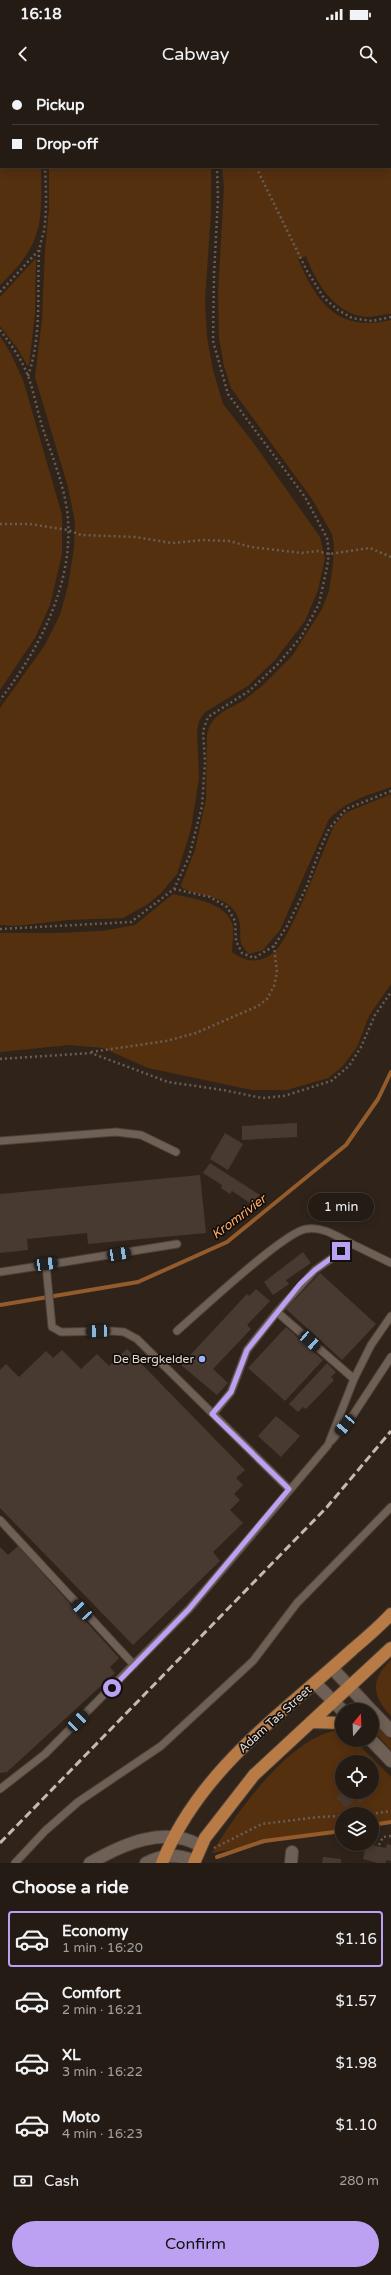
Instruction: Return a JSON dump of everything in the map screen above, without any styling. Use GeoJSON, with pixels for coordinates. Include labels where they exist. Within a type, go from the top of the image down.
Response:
{"type":"FeatureCollection","features":[{"type":"Feature","properties":{"kind":"main road","name":"Adam Tas Street"},"geometry":{"type":"LineString","coordinates":[[163,1859],[174,1835],[191,1806],[222,1768],[259,1731],[332,1668],[391,1614]]}},
{"type":"Feature","properties":{"kind":"main road"},"geometry":{"type":"LineString","coordinates":[[340,1703],[349,1687],[391,1648]]}},
{"type":"Feature","properties":{"kind":"main road"},"geometry":{"type":"LineString","coordinates":[[332,1668],[365,1703]]}},
{"type":"Feature","properties":{"kind":"main road"},"geometry":{"type":"LineString","coordinates":[[315,1683],[335,1703]]}},
{"type":"Feature","properties":{"kind":"main road"},"geometry":{"type":"LineString","coordinates":[[206,1847],[204,1838],[254,1775],[311,1722],[335,1708]]}},
{"type":"Feature","properties":{"kind":"main road"},"geometry":{"type":"LineString","coordinates":[[379,1718],[391,1731]]}},
{"type":"Feature","properties":{"kind":"main road"},"geometry":{"type":"LineString","coordinates":[[311,1722],[335,1723]]}},
{"type":"Feature","properties":{"kind":"main road"},"geometry":{"type":"LineString","coordinates":[[378,1747],[391,1761]]}},
{"type":"Feature","properties":{"kind":"main road"},"geometry":{"type":"LineString","coordinates":[[90,1863],[126,1845],[147,1839],[174,1835],[189,1838],[206,1847]]}},
{"type":"Feature","properties":{"kind":"main road"},"geometry":{"type":"LineString","coordinates":[[146,1863],[181,1856],[194,1862],[206,1847]]}},
{"type":"Feature","properties":{"kind":"lane"},"geometry":{"type":"LineString","coordinates":[[0,1141],[116,1132],[141,1135],[176,1152]]}},
{"type":"Feature","properties":{"kind":"lane"},"geometry":{"type":"LineString","coordinates":[[177,1331],[273,1249],[295,1233],[314,1228],[325,1231],[391,1264]]}},
{"type":"Feature","properties":{"kind":"lane"},"geometry":{"type":"LineString","coordinates":[[0,1272],[177,1244]]}},
{"type":"Feature","properties":{"kind":"lane"},"geometry":{"type":"LineString","coordinates":[[212,1414],[231,1392],[247,1350],[277,1312],[315,1270],[352,1244]]}},
{"type":"Feature","properties":{"kind":"lane"},"geometry":{"type":"LineString","coordinates":[[46,1264],[52,1327],[61,1332],[124,1332],[137,1339],[289,1489]]}},
{"type":"Feature","properties":{"kind":"lane"},"geometry":{"type":"LineString","coordinates":[[277,1312],[354,1379]]}},
{"type":"Feature","properties":{"kind":"lane"},"geometry":{"type":"LineString","coordinates":[[328,1445],[354,1379],[371,1345],[391,1316]]}},
{"type":"Feature","properties":{"kind":"lane"},"geometry":{"type":"LineString","coordinates":[[0,1789],[45,1754],[189,1609],[353,1415],[391,1357]]}},
{"type":"Feature","properties":{"kind":"lane"},"geometry":{"type":"LineString","coordinates":[[15,1863],[45,1831],[78,1802],[161,1746],[184,1726],[252,1661],[297,1603],[391,1507]]}},
{"type":"Feature","properties":{"kind":"lane"},"geometry":{"type":"LineString","coordinates":[[0,1520],[134,1666]]}},
{"type":"Feature","properties":{"kind":"path"},"geometry":{"type":"LineString","coordinates":[[28,376],[32,366],[39,310],[39,250],[44,231],[46,195],[45,168]]}},
{"type":"Feature","properties":{"kind":"path"},"geometry":{"type":"LineString","coordinates":[[0,929],[131,922],[174,889],[189,856],[202,806],[205,762],[203,731],[208,717],[249,691],[278,664],[300,637],[319,604],[329,554],[327,538],[305,498],[228,394],[213,341],[218,168]]}},
{"type":"Feature","properties":{"kind":"path"},"geometry":{"type":"LineString","coordinates":[[256,168],[307,271],[324,298],[338,310],[352,318],[372,321],[391,317]]}},
{"type":"Feature","properties":{"kind":"path"},"geometry":{"type":"LineString","coordinates":[[0,292],[39,250]]}},
{"type":"Feature","properties":{"kind":"path"},"geometry":{"type":"LineString","coordinates":[[0,330],[28,376],[59,478],[66,509],[68,530],[65,564],[55,606],[38,641],[0,700]]}},
{"type":"Feature","properties":{"kind":"path"},"geometry":{"type":"LineString","coordinates":[[0,524],[30,524],[68,530],[81,535],[135,537],[172,543],[202,540],[229,541],[251,547],[302,553],[317,550],[329,554],[370,548],[391,557]]}},
{"type":"Feature","properties":{"kind":"path"},"geometry":{"type":"LineString","coordinates":[[174,889],[210,897],[227,907],[235,921],[236,941],[242,953],[254,958],[274,946],[307,886],[320,850],[330,829],[346,809],[391,791]]}},
{"type":"Feature","properties":{"kind":"path"},"geometry":{"type":"LineString","coordinates":[[0,1059],[85,1053],[166,1041],[196,1033],[258,1006],[267,999],[274,986],[277,972],[274,946]]}},
{"type":"Feature","properties":{"kind":"path"},"geometry":{"type":"LineString","coordinates":[[85,1053],[102,1056],[168,1082],[223,1090],[262,1098],[284,1096],[331,1081],[349,1066],[361,1047],[375,1016],[391,992]]}},
{"type":"Feature","properties":{"kind":"path"},"geometry":{"type":"LineString","coordinates":[[379,1812],[391,1810]]}},
{"type":"Feature","properties":{"kind":"path"},"geometry":{"type":"LineString","coordinates":[[206,1847],[262,1824],[335,1816]]}},
{"type":"Feature","properties":{"kind":"path"},"geometry":{"type":"LineString","coordinates":[[379,1845],[383,1837],[391,1836]]}},
{"type":"Feature","properties":{"kind":"shaded area"},"geometry":{"type":"Polygon","coordinates":[[[0,168],[41,168],[41,204],[37,232],[25,257],[0,285],[0,168]]]}},
{"type":"Feature","properties":{"kind":"shaded area"},"geometry":{"type":"Polygon","coordinates":[[[49,168],[211,168],[211,211],[205,300],[207,337],[213,370],[223,404],[252,441],[320,537],[325,558],[318,590],[305,621],[275,660],[249,685],[204,713],[199,721],[197,731],[199,778],[191,829],[177,874],[161,893],[148,904],[123,918],[68,920],[16,926],[0,925],[0,708],[45,645],[60,615],[68,586],[74,548],[75,522],[68,487],[35,377],[42,320],[45,250],[49,209],[49,168]]]}},
{"type":"Feature","properties":{"kind":"shaded area"},"geometry":{"type":"Polygon","coordinates":[[[222,168],[391,168],[391,314],[366,317],[355,315],[345,310],[328,295],[321,286],[306,256],[298,259],[313,289],[332,311],[343,318],[357,322],[373,323],[391,320],[391,787],[350,803],[329,819],[280,930],[263,950],[249,954],[242,945],[239,920],[230,906],[215,898],[182,888],[181,885],[195,850],[206,799],[207,735],[209,727],[215,718],[224,711],[243,701],[262,686],[292,656],[322,609],[329,591],[334,546],[332,534],[312,499],[231,388],[224,366],[219,338],[218,293],[224,187],[222,168]]]}},
{"type":"Feature","properties":{"kind":"shaded area"},"geometry":{"type":"Polygon","coordinates":[[[36,258],[35,314],[29,365],[27,365],[18,349],[0,326],[0,297],[36,258]]]}},
{"type":"Feature","properties":{"kind":"shaded area"},"geometry":{"type":"Polygon","coordinates":[[[0,336],[11,354],[23,380],[62,515],[62,554],[50,605],[35,638],[0,690],[0,336]]]}},
{"type":"Feature","properties":{"kind":"shaded area"},"geometry":{"type":"Polygon","coordinates":[[[391,794],[391,984],[369,1016],[357,1047],[342,1067],[328,1078],[287,1090],[252,1090],[148,1068],[103,1048],[69,1045],[0,1052],[0,933],[102,931],[135,925],[173,894],[209,903],[224,912],[230,919],[233,927],[232,952],[247,960],[263,959],[273,953],[280,945],[288,931],[306,894],[334,826],[345,813],[391,794]]]}},
{"type":"Feature","properties":{"kind":"shaded area"},"geometry":{"type":"Polygon","coordinates":[[[391,1660],[391,1716],[380,1702],[376,1688],[379,1674],[391,1660]]]}},
{"type":"Feature","properties":{"kind":"shaded area"},"geometry":{"type":"Polygon","coordinates":[[[379,1727],[391,1740],[391,1750],[379,1737],[379,1727]]]}},
{"type":"Feature","properties":{"kind":"shaded area"},"geometry":{"type":"Polygon","coordinates":[[[334,1731],[335,1747],[361,1747],[369,1755],[335,1755],[335,1799],[379,1799],[379,1765],[391,1777],[391,1820],[379,1823],[379,1807],[335,1807],[335,1830],[212,1853],[249,1799],[281,1763],[316,1737],[334,1731]]]}},
{"type":"Feature","properties":{"kind":"building"},"geometry":{"type":"Polygon","coordinates":[[[297,1123],[297,1137],[242,1140],[242,1126],[297,1123]]]}},
{"type":"Feature","properties":{"kind":"building"},"geometry":{"type":"Polygon","coordinates":[[[225,1133],[243,1144],[228,1170],[210,1159],[225,1133]]]}},
{"type":"Feature","properties":{"kind":"building"},"geometry":{"type":"Polygon","coordinates":[[[210,1163],[260,1195],[253,1205],[232,1191],[230,1194],[221,1188],[222,1185],[203,1173],[210,1163]]]}},
{"type":"Feature","properties":{"kind":"building"},"geometry":{"type":"Polygon","coordinates":[[[200,1175],[206,1233],[88,1244],[87,1233],[27,1239],[28,1250],[0,1253],[0,1194],[200,1175]]]}},
{"type":"Feature","properties":{"kind":"building"},"geometry":{"type":"Polygon","coordinates":[[[303,1252],[311,1263],[286,1280],[289,1284],[273,1295],[264,1282],[303,1252]]]}},
{"type":"Feature","properties":{"kind":"building"},"geometry":{"type":"Polygon","coordinates":[[[320,1273],[376,1324],[342,1360],[286,1309],[320,1273]]]}},
{"type":"Feature","properties":{"kind":"building"},"geometry":{"type":"Polygon","coordinates":[[[256,1289],[270,1301],[247,1325],[251,1329],[213,1369],[228,1383],[217,1395],[181,1365],[247,1294],[249,1296],[256,1289]]]}},
{"type":"Feature","properties":{"kind":"building"},"geometry":{"type":"Polygon","coordinates":[[[286,1327],[323,1360],[285,1401],[248,1368],[286,1327]]]}},
{"type":"Feature","properties":{"kind":"building"},"geometry":{"type":"Polygon","coordinates":[[[127,1349],[245,1470],[236,1478],[243,1485],[234,1494],[240,1500],[230,1510],[243,1523],[213,1552],[220,1561],[133,1645],[0,1508],[0,1370],[6,1364],[19,1377],[46,1351],[53,1358],[62,1350],[81,1369],[97,1354],[109,1366],[127,1349]]]}},
{"type":"Feature","properties":{"kind":"building"},"geometry":{"type":"Polygon","coordinates":[[[327,1363],[336,1372],[331,1377],[334,1380],[306,1409],[303,1407],[298,1412],[289,1404],[327,1363]]]}},
{"type":"Feature","properties":{"kind":"building"},"geometry":{"type":"Polygon","coordinates":[[[276,1416],[300,1436],[281,1457],[258,1436],[276,1416]]]}},
{"type":"Feature","properties":{"kind":"building"},"geometry":{"type":"Polygon","coordinates":[[[18,1546],[119,1658],[110,1667],[115,1673],[7,1772],[0,1773],[0,1547],[8,1555],[18,1546]]]}},
{"type":"Feature","properties":{"kind":"building"},"geometry":{"type":"Polygon","coordinates":[[[338,1799],[356,1799],[347,1807],[345,1807],[338,1799]]]}},
{"type":"Feature","properties":{"kind":"building"},"geometry":{"type":"Polygon","coordinates":[[[356,1799],[365,1799],[360,1804],[356,1799]]]}},
{"type":"Feature","properties":{"kind":"building"},"geometry":{"type":"Polygon","coordinates":[[[387,1844],[391,1845],[391,1861],[386,1860],[386,1863],[378,1863],[363,1859],[365,1851],[379,1851],[379,1847],[386,1848],[387,1844]]]}},
{"type":"Feature","properties":{"kind":"building"},"geometry":{"type":"Polygon","coordinates":[[[323,1857],[341,1859],[341,1863],[322,1863],[323,1857]]]}},
{"type":"Feature","properties":{"kind":"waterway","name":"Kromrivier"},"geometry":{"type":"LineString","coordinates":[[0,1305],[138,1282],[227,1242],[346,1145],[378,1099],[391,1072]]}},
{"type":"Feature","properties":{"kind":"waterway"},"geometry":{"type":"LineString","coordinates":[[379,1824],[391,1822]]}},
{"type":"Feature","properties":{"kind":"waterway"},"geometry":{"type":"LineString","coordinates":[[217,1857],[264,1841],[335,1832]]}},
{"type":"Feature","properties":{"kind":"railway"},"geometry":{"type":"LineString","coordinates":[[0,1843],[327,1507],[391,1431]]}},
{"type":"Feature","properties":{"kind":"place","name":"De Bergkelder"},"geometry":{"type":"Point","coordinates":[202,1359]}},
{"type":"Feature","properties":{"kind":"route"},"geometry":{"type":"LineString","coordinates":[[112,1688],[189,1609],[289,1489],[212,1414],[231,1392],[235,1384],[241,1362],[247,1350],[300,1284],[330,1257],[341,1251]]}}]}
